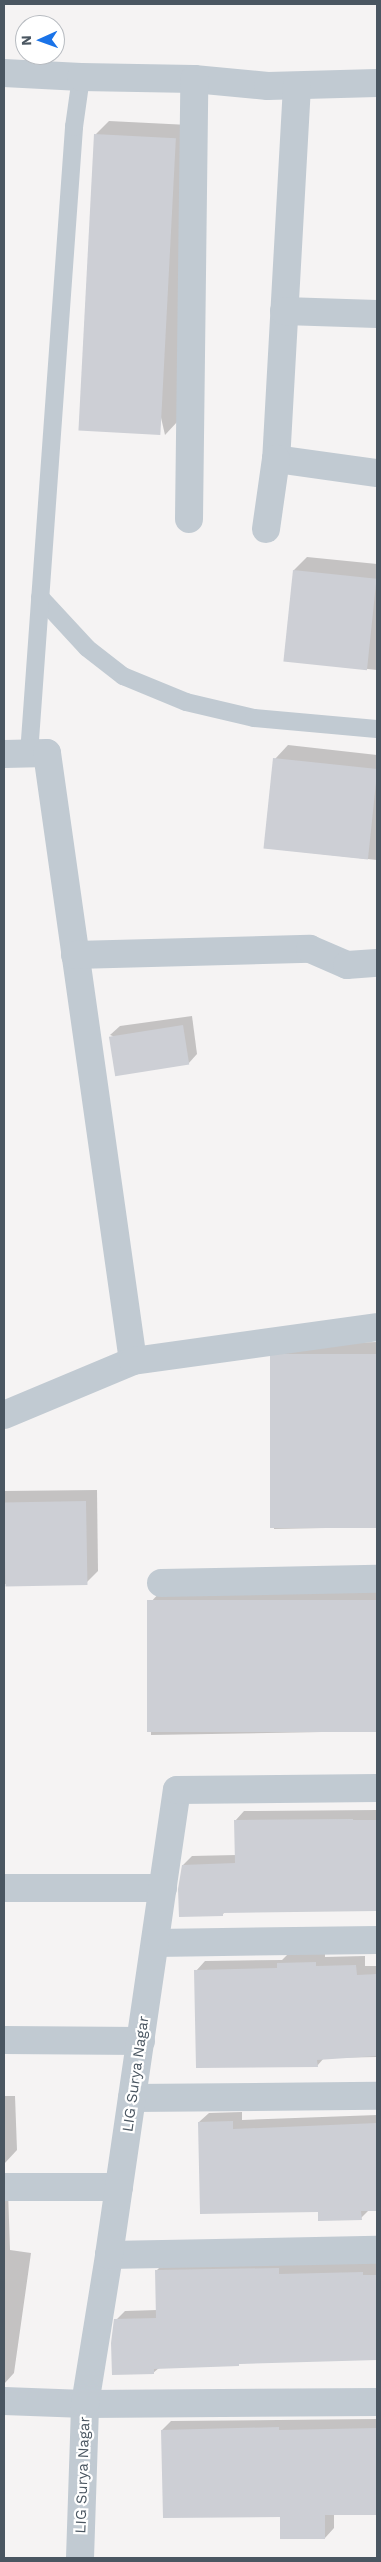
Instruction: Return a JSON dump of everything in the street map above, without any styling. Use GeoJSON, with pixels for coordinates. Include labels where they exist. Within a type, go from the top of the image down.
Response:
{"type":"FeatureCollection","features":[{"type":"Feature","properties":{"kind":"street"},"geometry":{"type":"LineString","coordinates":[[4,72],[81,78],[194,79],[268,86],[377,84]]}},
{"type":"Feature","properties":{"kind":"street"},"geometry":{"type":"LineString","coordinates":[[189,519],[194,79]]}},
{"type":"Feature","properties":{"kind":"street"},"geometry":{"type":"LineString","coordinates":[[266,528],[276,459],[297,86]]}},
{"type":"Feature","properties":{"kind":"street"},"geometry":{"type":"LineString","coordinates":[[284,311],[377,314]]}},
{"type":"Feature","properties":{"kind":"street"},"geometry":{"type":"LineString","coordinates":[[276,459],[377,472]]}},
{"type":"Feature","properties":{"kind":"street"},"geometry":{"type":"LineString","coordinates":[[17,754],[47,754],[133,1361]]}},
{"type":"Feature","properties":{"kind":"street"},"geometry":{"type":"LineString","coordinates":[[75,955],[310,949],[347,965],[377,963]]}},
{"type":"Feature","properties":{"kind":"street"},"geometry":{"type":"LineString","coordinates":[[4,1415],[133,1361],[377,1327]]}},
{"type":"Feature","properties":{"kind":"street"},"geometry":{"type":"LineString","coordinates":[[161,1583],[377,1579]]}},
{"type":"Feature","properties":{"kind":"street","name":"LIG Surya Nagar"},"geometry":{"type":"LineString","coordinates":[[80,2558],[85,2404],[109,2255],[177,1790],[377,1788]]}},
{"type":"Feature","properties":{"kind":"street"},"geometry":{"type":"LineString","coordinates":[[4,1888],[163,1888]]}},
{"type":"Feature","properties":{"kind":"street"},"geometry":{"type":"LineString","coordinates":[[154,1943],[377,1940]]}},
{"type":"Feature","properties":{"kind":"street"},"geometry":{"type":"LineString","coordinates":[[4,2040],[141,2041]]}},
{"type":"Feature","properties":{"kind":"street"},"geometry":{"type":"LineString","coordinates":[[132,2098],[377,2096]]}},
{"type":"Feature","properties":{"kind":"street"},"geometry":{"type":"LineString","coordinates":[[4,2187],[119,2187]]}},
{"type":"Feature","properties":{"kind":"street"},"geometry":{"type":"LineString","coordinates":[[109,2255],[377,2250]]}},
{"type":"Feature","properties":{"kind":"street"},"geometry":{"type":"LineString","coordinates":[[4,2401],[85,2404],[377,2402]]}},
{"type":"Feature","properties":{"kind":"lane"},"geometry":{"type":"LineString","coordinates":[[17,754],[40,596],[74,127],[81,78]]}},
{"type":"Feature","properties":{"kind":"lane"},"geometry":{"type":"LineString","coordinates":[[40,596],[87,648],[123,676],[186,702],[254,718],[377,729]]}},
{"type":"Feature","properties":{"kind":"building"},"geometry":{"type":"Polygon","coordinates":[[[94,134],[176,138],[160,435],[78,431],[94,134]]]}},
{"type":"Feature","properties":{"kind":"building"},"geometry":{"type":"Polygon","coordinates":[[[293,570],[377,579],[367,670],[283,661],[293,570]]]}},
{"type":"Feature","properties":{"kind":"building"},"geometry":{"type":"Polygon","coordinates":[[[273,758],[377,769],[368,859],[263,849],[273,758]]]}},
{"type":"Feature","properties":{"kind":"building"},"geometry":{"type":"Polygon","coordinates":[[[183,1025],[189,1065],[115,1076],[109,1037],[183,1025]]]}},
{"type":"Feature","properties":{"kind":"building"},"geometry":{"type":"Polygon","coordinates":[[[270,1354],[377,1354],[377,1528],[270,1528],[270,1354]]]}},
{"type":"Feature","properties":{"kind":"building"},"geometry":{"type":"Polygon","coordinates":[[[86,1501],[87,1585],[5,1586],[4,1502],[86,1501]]]}},
{"type":"Feature","properties":{"kind":"building"},"geometry":{"type":"Polygon","coordinates":[[[147,1600],[377,1600],[377,1732],[147,1732],[147,1600]]]}},
{"type":"Feature","properties":{"kind":"building"},"geometry":{"type":"Polygon","coordinates":[[[234,1820],[377,1820],[377,1911],[223,1913],[223,1916],[179,1917],[178,1889],[182,1865],[235,1863],[234,1820]]]}},
{"type":"Feature","properties":{"kind":"building"},"geometry":{"type":"Polygon","coordinates":[[[316,1962],[316,1966],[356,1965],[357,1975],[377,1974],[377,2056],[317,2060],[318,2067],[196,2068],[194,1970],[277,1968],[277,1963],[316,1962]]]}},
{"type":"Feature","properties":{"kind":"building"},"geometry":{"type":"Polygon","coordinates":[[[233,2121],[233,2129],[377,2123],[377,2211],[361,2211],[362,2220],[318,2221],[318,2212],[200,2214],[198,2122],[233,2121]]]}},
{"type":"Feature","properties":{"kind":"building"},"geometry":{"type":"Polygon","coordinates":[[[279,2268],[279,2274],[363,2272],[363,2275],[377,2275],[377,2360],[239,2364],[239,2366],[154,2369],[154,2374],[112,2375],[111,2343],[114,2319],[156,2318],[155,2270],[279,2268]]]}},
{"type":"Feature","properties":{"kind":"building"},"geometry":{"type":"Polygon","coordinates":[[[279,2427],[279,2430],[377,2428],[377,2515],[325,2515],[325,2539],[280,2539],[280,2517],[163,2518],[161,2430],[279,2427]]]}}]}
